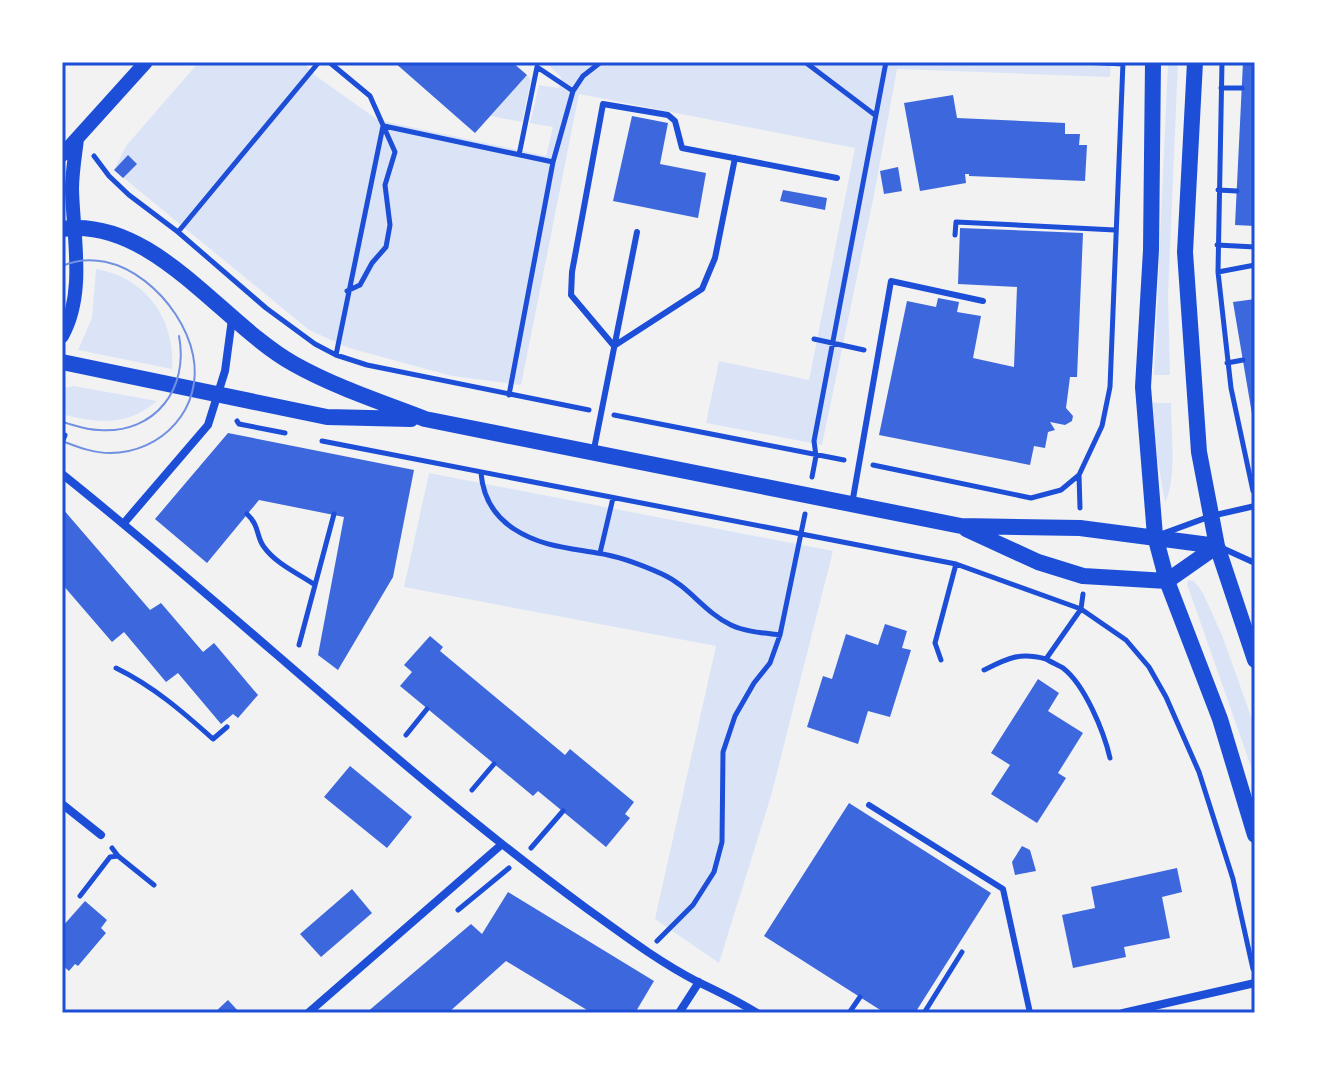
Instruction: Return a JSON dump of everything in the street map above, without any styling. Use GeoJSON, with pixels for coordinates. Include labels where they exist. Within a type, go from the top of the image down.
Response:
{"type":"FeatureCollection","features":[{"type":"Feature","properties":{"kind":"main road"},"geometry":{"type":"LineString","coordinates":[[1153,62],[1151,250],[1143,387],[1155,536],[1167,581],[1220,719],[1255,835]]}},
{"type":"Feature","properties":{"kind":"main road"},"geometry":{"type":"LineString","coordinates":[[1195,62],[1185,252],[1199,452],[1217,546],[1255,660]]}},
{"type":"Feature","properties":{"kind":"main road"},"geometry":{"type":"LineString","coordinates":[[68,228],[104,231],[128,238],[148,249],[232,319],[293,364],[349,390],[425,419],[961,526],[1080,528],[1217,546]]}},
{"type":"Feature","properties":{"kind":"main road"},"geometry":{"type":"LineString","coordinates":[[62,362],[327,417],[425,419]]}},
{"type":"Feature","properties":{"kind":"main road"},"geometry":{"type":"LineString","coordinates":[[961,526],[1038,562],[1083,576],[1167,581],[1217,546]]}},
{"type":"Feature","properties":{"kind":"street"},"geometry":{"type":"LineString","coordinates":[[62,155],[146,62]]}},
{"type":"Feature","properties":{"kind":"street"},"geometry":{"type":"LineString","coordinates":[[62,336],[75,300],[68,228],[77,139]]}},
{"type":"Feature","properties":{"kind":"street"},"geometry":{"type":"LineString","coordinates":[[124,523],[208,425],[219,397],[232,319]]}},
{"type":"Feature","properties":{"kind":"street"},"geometry":{"type":"LineString","coordinates":[[62,474],[124,523],[501,845],[649,951],[757,1013]]}},
{"type":"Feature","properties":{"kind":"street"},"geometry":{"type":"LineString","coordinates":[[62,804],[101,835]]}},
{"type":"Feature","properties":{"kind":"street"},"geometry":{"type":"LineString","coordinates":[[308,1013],[501,845]]}},
{"type":"Feature","properties":{"kind":"street"},"geometry":{"type":"LineString","coordinates":[[1123,1013],[1255,980]]}},
{"type":"Feature","properties":{"kind":"street"},"geometry":{"type":"LineString","coordinates":[[679,1013],[699,982]]}},
{"type":"Feature","properties":{"kind":"lane"},"geometry":{"type":"LineString","coordinates":[[614,346],[571,295],[572,272],[603,104],[668,115],[675,121],[682,148],[837,178]]}},
{"type":"Feature","properties":{"kind":"lane"},"geometry":{"type":"LineString","coordinates":[[614,346],[702,289],[715,258],[735,158]]}},
{"type":"Feature","properties":{"kind":"lane"},"geometry":{"type":"LineString","coordinates":[[593,453],[637,232]]}},
{"type":"Feature","properties":{"kind":"lane"},"geometry":{"type":"LineString","coordinates":[[852,504],[891,281],[983,301]]}},
{"type":"Feature","properties":{"kind":"lane"},"geometry":{"type":"LineString","coordinates":[[1155,536],[1211,516],[1255,506]]}},
{"type":"Feature","properties":{"kind":"lane"},"geometry":{"type":"LineString","coordinates":[[1217,546],[1255,563]]}},
{"type":"Feature","properties":{"kind":"lane"},"geometry":{"type":"LineString","coordinates":[[869,805],[1003,889],[1030,1013]]}},
{"type":"Feature","properties":{"kind":"path"},"geometry":{"type":"LineString","coordinates":[[178,232],[319,62]]}},
{"type":"Feature","properties":{"kind":"path"},"geometry":{"type":"LineString","coordinates":[[329,62],[370,96],[395,152],[385,185],[390,225],[386,247],[372,263],[360,285],[347,291]]}},
{"type":"Feature","properties":{"kind":"path"},"geometry":{"type":"LineString","coordinates":[[509,395],[553,162],[573,91],[583,76],[601,62]]}},
{"type":"Feature","properties":{"kind":"path"},"geometry":{"type":"LineString","coordinates":[[805,62],[875,115]]}},
{"type":"Feature","properties":{"kind":"path"},"geometry":{"type":"LineString","coordinates":[[816,456],[814,441],[886,62]]}},
{"type":"Feature","properties":{"kind":"path"},"geometry":{"type":"LineString","coordinates":[[99,161],[109,176],[129,195],[178,232],[266,308],[315,344],[336,355],[367,365],[509,395],[1031,498],[1061,490],[1079,475],[1102,426],[1110,387],[1123,63],[1083,62]]}},
{"type":"Feature","properties":{"kind":"path"},"geometry":{"type":"LineString","coordinates":[[1222,62],[1218,272],[1227,363],[1255,499]]}},
{"type":"Feature","properties":{"kind":"path"},"geometry":{"type":"LineString","coordinates":[[519,155],[537,67],[573,91]]}},
{"type":"Feature","properties":{"kind":"path"},"geometry":{"type":"LineString","coordinates":[[1221,88],[1242,88]]}},
{"type":"Feature","properties":{"kind":"path"},"geometry":{"type":"LineString","coordinates":[[336,355],[383,126]]}},
{"type":"Feature","properties":{"kind":"path"},"geometry":{"type":"LineString","coordinates":[[383,126],[553,162]]}},
{"type":"Feature","properties":{"kind":"path"},"geometry":{"type":"LineString","coordinates":[[1218,190],[1237,191]]}},
{"type":"Feature","properties":{"kind":"path"},"geometry":{"type":"LineString","coordinates":[[955,235],[956,222],[1115,230]]}},
{"type":"Feature","properties":{"kind":"path"},"geometry":{"type":"LineString","coordinates":[[1217,245],[1255,247]]}},
{"type":"Feature","properties":{"kind":"path"},"geometry":{"type":"LineString","coordinates":[[1218,272],[1255,265]]}},
{"type":"Feature","properties":{"kind":"path"},"geometry":{"type":"LineString","coordinates":[[814,339],[879,353]]}},
{"type":"Feature","properties":{"kind":"path"},"geometry":{"type":"LineString","coordinates":[[1227,363],[1243,360]]}},
{"type":"Feature","properties":{"kind":"path"},"geometry":{"type":"LineString","coordinates":[[239,424],[299,436]]}},
{"type":"Feature","properties":{"kind":"path"},"geometry":{"type":"LineString","coordinates":[[62,443],[65,435]]}},
{"type":"Feature","properties":{"kind":"path"},"geometry":{"type":"LineString","coordinates":[[315,439],[956,564],[1081,609],[1126,640],[1149,667],[1166,697],[1199,772],[1233,879],[1255,980]]}},
{"type":"Feature","properties":{"kind":"path"},"geometry":{"type":"LineString","coordinates":[[481,473],[487,501],[514,529],[540,542],[600,553],[665,575],[732,625],[780,635]]}},
{"type":"Feature","properties":{"kind":"path"},"geometry":{"type":"LineString","coordinates":[[1079,475],[1080,528]]}},
{"type":"Feature","properties":{"kind":"path"},"geometry":{"type":"LineString","coordinates":[[600,553],[613,498]]}},
{"type":"Feature","properties":{"kind":"path"},"geometry":{"type":"LineString","coordinates":[[247,514],[258,528],[262,546],[315,585]]}},
{"type":"Feature","properties":{"kind":"path"},"geometry":{"type":"LineString","coordinates":[[299,645],[334,514]]}},
{"type":"Feature","properties":{"kind":"path"},"geometry":{"type":"LineString","coordinates":[[649,951],[661,933],[693,905],[714,872],[722,842],[723,752],[735,716],[770,663],[780,635],[802,535]]}},
{"type":"Feature","properties":{"kind":"path"},"geometry":{"type":"LineString","coordinates":[[941,660],[935,643],[956,564]]}},
{"type":"Feature","properties":{"kind":"path"},"geometry":{"type":"LineString","coordinates":[[1046,659],[1081,609],[1083,576]]}},
{"type":"Feature","properties":{"kind":"path"},"geometry":{"type":"LineString","coordinates":[[984,670],[1028,654],[1063,668],[1085,698],[1106,739],[1110,758]]}},
{"type":"Feature","properties":{"kind":"path"},"geometry":{"type":"LineString","coordinates":[[116,668],[158,694],[213,739],[227,727]]}},
{"type":"Feature","properties":{"kind":"path"},"geometry":{"type":"LineString","coordinates":[[406,735],[427,709]]}},
{"type":"Feature","properties":{"kind":"path"},"geometry":{"type":"LineString","coordinates":[[472,790],[494,764]]}},
{"type":"Feature","properties":{"kind":"path"},"geometry":{"type":"LineString","coordinates":[[101,835],[118,856],[154,885]]}},
{"type":"Feature","properties":{"kind":"path"},"geometry":{"type":"LineString","coordinates":[[80,896],[110,857],[118,856]]}},
{"type":"Feature","properties":{"kind":"path"},"geometry":{"type":"LineString","coordinates":[[457,910],[500,876]]}},
{"type":"Feature","properties":{"kind":"path"},"geometry":{"type":"LineString","coordinates":[[924,1013],[962,952]]}},
{"type":"Feature","properties":{"kind":"path"},"geometry":{"type":"LineString","coordinates":[[849,1013],[860,997]]}},
{"type":"Feature","properties":{"kind":"shaded area"},"geometry":{"type":"Polygon","coordinates":[[[199,62],[303,62],[316,76],[378,120],[546,156],[553,127],[530,123],[539,85],[559,88],[561,77],[545,62],[1111,62],[1110,77],[897,69],[822,445],[706,423],[719,361],[809,380],[855,148],[579,94],[521,385],[452,376],[349,348],[309,330],[114,170],[126,146],[199,62]]]}},
{"type":"Feature","properties":{"kind":"shaded area"},"geometry":{"type":"Polygon","coordinates":[[[1168,62],[1178,62],[1168,295],[1170,375],[1154,375],[1168,62]]]}},
{"type":"Feature","properties":{"kind":"shaded area"},"geometry":{"type":"Polygon","coordinates":[[[527,75],[531,80],[522,122],[491,116],[527,75]]]}},
{"type":"Feature","properties":{"kind":"shaded area"},"geometry":{"type":"Polygon","coordinates":[[[96,269],[130,281],[154,304],[169,334],[172,369],[78,350],[92,318],[96,269]]]}},
{"type":"Feature","properties":{"kind":"shaded area"},"geometry":{"type":"Polygon","coordinates":[[[74,386],[157,401],[124,419],[88,420],[62,414],[62,388],[74,386]]]}},
{"type":"Feature","properties":{"kind":"shaded area"},"geometry":{"type":"Polygon","coordinates":[[[1153,403],[1171,403],[1172,468],[1165,502],[1157,457],[1153,403]]]}},
{"type":"Feature","properties":{"kind":"shaded area"},"geometry":{"type":"Polygon","coordinates":[[[429,473],[833,551],[771,796],[719,963],[655,919],[716,646],[404,587],[429,473]]]}},
{"type":"Feature","properties":{"kind":"shaded area"},"geometry":{"type":"Polygon","coordinates":[[[1188,580],[1194,581],[1203,593],[1222,635],[1254,725],[1255,778],[1187,584],[1188,580]]]}},
{"type":"Feature","properties":{"kind":"building"},"geometry":{"type":"Polygon","coordinates":[[[394,62],[512,62],[527,75],[475,133],[394,62]]]}},
{"type":"Feature","properties":{"kind":"building"},"geometry":{"type":"Polygon","coordinates":[[[1243,62],[1255,62],[1255,226],[1235,225],[1243,62]]]}},
{"type":"Feature","properties":{"kind":"building"},"geometry":{"type":"Polygon","coordinates":[[[953,95],[957,118],[1065,123],[1065,134],[1080,134],[1079,145],[1087,145],[1085,181],[965,174],[966,183],[920,191],[904,103],[953,95]]]}},
{"type":"Feature","properties":{"kind":"building"},"geometry":{"type":"Polygon","coordinates":[[[632,116],[668,123],[660,164],[706,173],[698,218],[613,201],[632,116]]]}},
{"type":"Feature","properties":{"kind":"building"},"geometry":{"type":"Polygon","coordinates":[[[128,155],[137,164],[123,178],[114,170],[128,155]]]}},
{"type":"Feature","properties":{"kind":"building"},"geometry":{"type":"Polygon","coordinates":[[[898,167],[902,191],[884,194],[880,171],[898,167]]]}},
{"type":"Feature","properties":{"kind":"building"},"geometry":{"type":"Polygon","coordinates":[[[783,190],[827,198],[825,210],[780,201],[783,190]]]}},
{"type":"Feature","properties":{"kind":"building"},"geometry":{"type":"Polygon","coordinates":[[[960,228],[1083,233],[1077,377],[1070,377],[1066,408],[1073,416],[1072,421],[1065,425],[1050,422],[1055,430],[1048,432],[1045,448],[1034,446],[1030,465],[879,435],[907,301],[936,307],[938,298],[959,302],[957,312],[981,316],[973,358],[1014,367],[1017,287],[958,284],[960,228]]]}},
{"type":"Feature","properties":{"kind":"building"},"geometry":{"type":"Polygon","coordinates":[[[1255,299],[1255,420],[1253,420],[1233,302],[1255,299]]]}},
{"type":"Feature","properties":{"kind":"building"},"geometry":{"type":"Polygon","coordinates":[[[228,433],[414,470],[393,577],[338,670],[318,655],[344,517],[259,500],[207,563],[155,519],[228,433]]]}},
{"type":"Feature","properties":{"kind":"building"},"geometry":{"type":"Polygon","coordinates":[[[62,508],[150,610],[161,603],[203,652],[214,643],[258,695],[238,718],[233,714],[221,724],[178,673],[166,682],[124,632],[112,642],[62,584],[62,508]]]}},
{"type":"Feature","properties":{"kind":"building"},"geometry":{"type":"Polygon","coordinates":[[[885,624],[907,631],[902,648],[911,650],[890,717],[868,711],[858,744],[807,727],[823,676],[832,679],[846,634],[878,645],[885,624]]]}},
{"type":"Feature","properties":{"kind":"building"},"geometry":{"type":"Polygon","coordinates":[[[430,636],[443,647],[440,651],[565,755],[570,749],[634,802],[625,814],[630,818],[606,847],[538,791],[533,796],[400,686],[412,672],[404,665],[430,636]]]}},
{"type":"Feature","properties":{"kind":"building"},"geometry":{"type":"Polygon","coordinates":[[[1038,679],[1059,693],[1048,711],[1083,733],[1058,773],[1066,778],[1037,823],[991,794],[1010,765],[991,753],[1038,679]]]}},
{"type":"Feature","properties":{"kind":"building"},"geometry":{"type":"Polygon","coordinates":[[[350,766],[412,817],[387,848],[324,797],[350,766]]]}},
{"type":"Feature","properties":{"kind":"building"},"geometry":{"type":"Polygon","coordinates":[[[849,803],[991,893],[915,1013],[885,1013],[764,936],[849,803]]]}},
{"type":"Feature","properties":{"kind":"building"},"geometry":{"type":"Polygon","coordinates":[[[1022,846],[1030,850],[1036,871],[1015,875],[1012,862],[1022,846]]]}},
{"type":"Feature","properties":{"kind":"building"},"geometry":{"type":"Polygon","coordinates":[[[1177,868],[1182,892],[1162,897],[1170,938],[1124,947],[1126,957],[1073,968],[1062,915],[1095,908],[1091,887],[1177,868]]]}},
{"type":"Feature","properties":{"kind":"building"},"geometry":{"type":"Polygon","coordinates":[[[352,889],[372,913],[321,957],[300,934],[352,889]]]}},
{"type":"Feature","properties":{"kind":"building"},"geometry":{"type":"Polygon","coordinates":[[[508,892],[654,981],[635,1013],[592,1013],[506,961],[448,1013],[366,1013],[471,924],[482,934],[508,892]]]}},
{"type":"Feature","properties":{"kind":"building"},"geometry":{"type":"Polygon","coordinates":[[[85,901],[107,920],[101,928],[106,933],[78,966],[75,964],[69,971],[62,965],[62,927],[85,901]]]}},
{"type":"Feature","properties":{"kind":"building"},"geometry":{"type":"Polygon","coordinates":[[[228,1000],[240,1013],[214,1013],[228,1000]]]}},
{"type":"Feature","properties":{"kind":"tram line"},"geometry":{"type":"LineString","coordinates":[[62,266],[84,260],[105,262],[126,269],[145,281],[162,297],[187,335],[195,374],[192,393],[175,424],[146,445],[129,451],[104,453],[62,441]]}},
{"type":"Feature","properties":{"kind":"tram line"},"geometry":{"type":"LineString","coordinates":[[62,422],[94,430],[119,429],[152,416],[173,390],[179,373],[179,336]]}}]}
